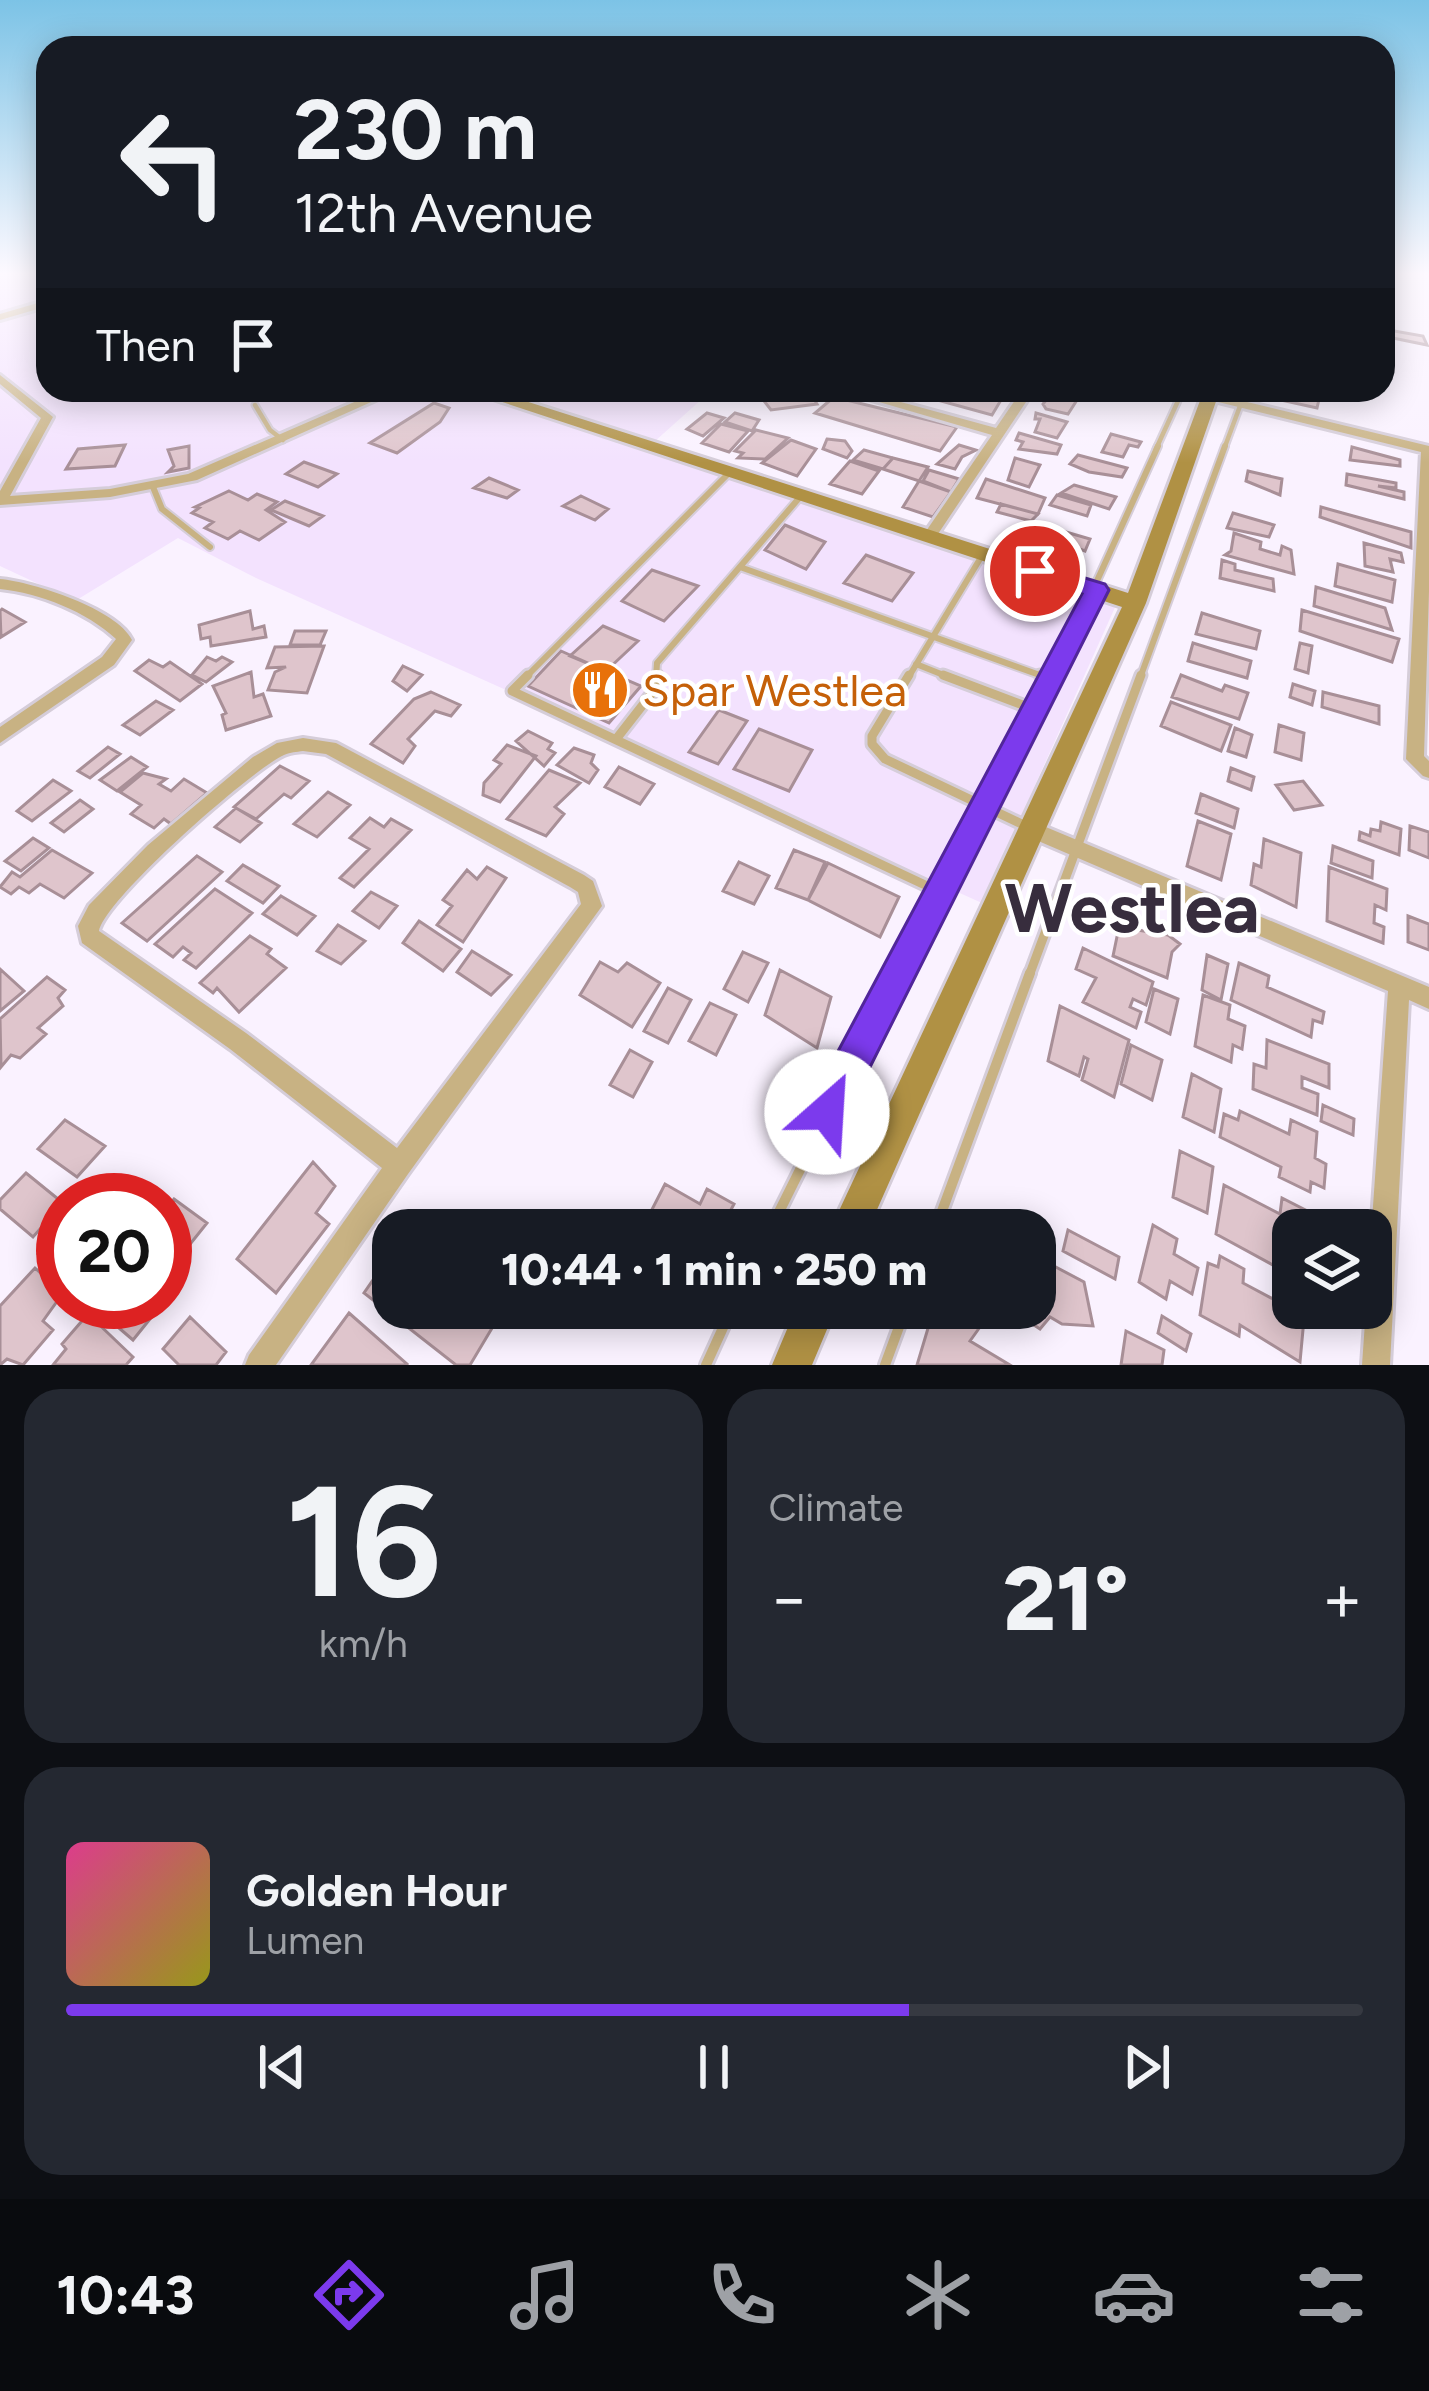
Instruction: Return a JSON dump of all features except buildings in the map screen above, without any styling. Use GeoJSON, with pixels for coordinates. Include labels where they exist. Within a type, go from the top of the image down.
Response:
{"type":"FeatureCollection","features":[{"type":"Feature","properties":{"kind":"street"},"geometry":{"type":"LineString","coordinates":[[0,378],[47,417],[1,501]]}},
{"type":"Feature","properties":{"kind":"street"},"geometry":{"type":"LineString","coordinates":[[1,501],[153,487],[214,470],[360,402]]}},
{"type":"Feature","properties":{"kind":"street"},"geometry":{"type":"LineString","coordinates":[[511,402],[1135,603]]}},
{"type":"Feature","properties":{"kind":"street"},"geometry":{"type":"LineString","coordinates":[[888,402],[1000,433]]}},
{"type":"Feature","properties":{"kind":"street"},"geometry":{"type":"LineString","coordinates":[[929,537],[1020,402]]}},
{"type":"Feature","properties":{"kind":"street"},"geometry":{"type":"LineString","coordinates":[[858,1209],[1135,603],[1199,402]]}},
{"type":"Feature","properties":{"kind":"street"},"geometry":{"type":"LineString","coordinates":[[1260,402],[1428,450],[1415,759],[1429,771]]}},
{"type":"Feature","properties":{"kind":"street"},"geometry":{"type":"LineString","coordinates":[[0,584],[24,586],[74,607],[121,633],[124,640],[108,661],[0,736]]}},
{"type":"Feature","properties":{"kind":"street"},"geometry":{"type":"LineString","coordinates":[[259,1365],[399,1166],[588,917],[592,898],[577,881],[330,748],[297,744],[271,754],[184,827],[101,904],[88,926],[89,936],[238,1041],[399,1166]]}},
{"type":"Feature","properties":{"kind":"street"},"geometry":{"type":"LineString","coordinates":[[1029,828],[1429,998]]}},
{"type":"Feature","properties":{"kind":"street"},"geometry":{"type":"LineString","coordinates":[[1376,1365],[1399,985]]}},
{"type":"Feature","properties":{"kind":"street"},"geometry":{"type":"LineString","coordinates":[[792,1365],[807,1329]]}},
{"type":"Feature","properties":{"kind":"lane"},"geometry":{"type":"LineString","coordinates":[[781,1209],[1197,402]]}},
{"type":"Feature","properties":{"kind":"lane"},"geometry":{"type":"LineString","coordinates":[[943,1209],[1241,402]]}},
{"type":"Feature","properties":{"kind":"lane"},"geometry":{"type":"LineString","coordinates":[[255,405],[270,430],[284,441]]}},
{"type":"Feature","properties":{"kind":"lane"},"geometry":{"type":"LineString","coordinates":[[729,473],[512,691],[940,892]]}},
{"type":"Feature","properties":{"kind":"lane"},"geometry":{"type":"LineString","coordinates":[[153,487],[162,509],[211,547]]}},
{"type":"Feature","properties":{"kind":"lane"},"geometry":{"type":"LineString","coordinates":[[617,738],[656,688],[657,663],[800,497]]}},
{"type":"Feature","properties":{"kind":"lane"},"geometry":{"type":"LineString","coordinates":[[983,554],[872,736],[872,744],[885,759],[1029,828]]}},
{"type":"Feature","properties":{"kind":"lane"},"geometry":{"type":"LineString","coordinates":[[740,567],[1052,679]]}},
{"type":"Feature","properties":{"kind":"lane"},"geometry":{"type":"LineString","coordinates":[[916,664],[1036,710]]}},
{"type":"Feature","properties":{"kind":"lane"},"geometry":{"type":"LineString","coordinates":[[706,1365],[722,1329]]}},
{"type":"Feature","properties":{"kind":"lane"},"geometry":{"type":"LineString","coordinates":[[885,1365],[898,1329]]}},
{"type":"Feature","properties":{"kind":"shaded area"},"geometry":{"type":"Polygon","coordinates":[[[0,336],[36,336],[36,402],[699,402],[644,451],[1117,603],[982,903],[256,578],[178,538],[75,601],[0,566],[0,336]]]}},
{"type":"Feature","properties":{"kind":"place","name":"Spar Westlea"},"geometry":{"type":"Point","coordinates":[600,690]}},
{"type":"Feature","properties":{"kind":"district","name":"Westlea"},"geometry":{"type":"Point","coordinates":[1132,908]}},
{"type":"Feature","properties":{"kind":"route"},"geometry":{"type":"LineString","coordinates":[[827,1112],[1096,590],[1035,571]]}}]}
